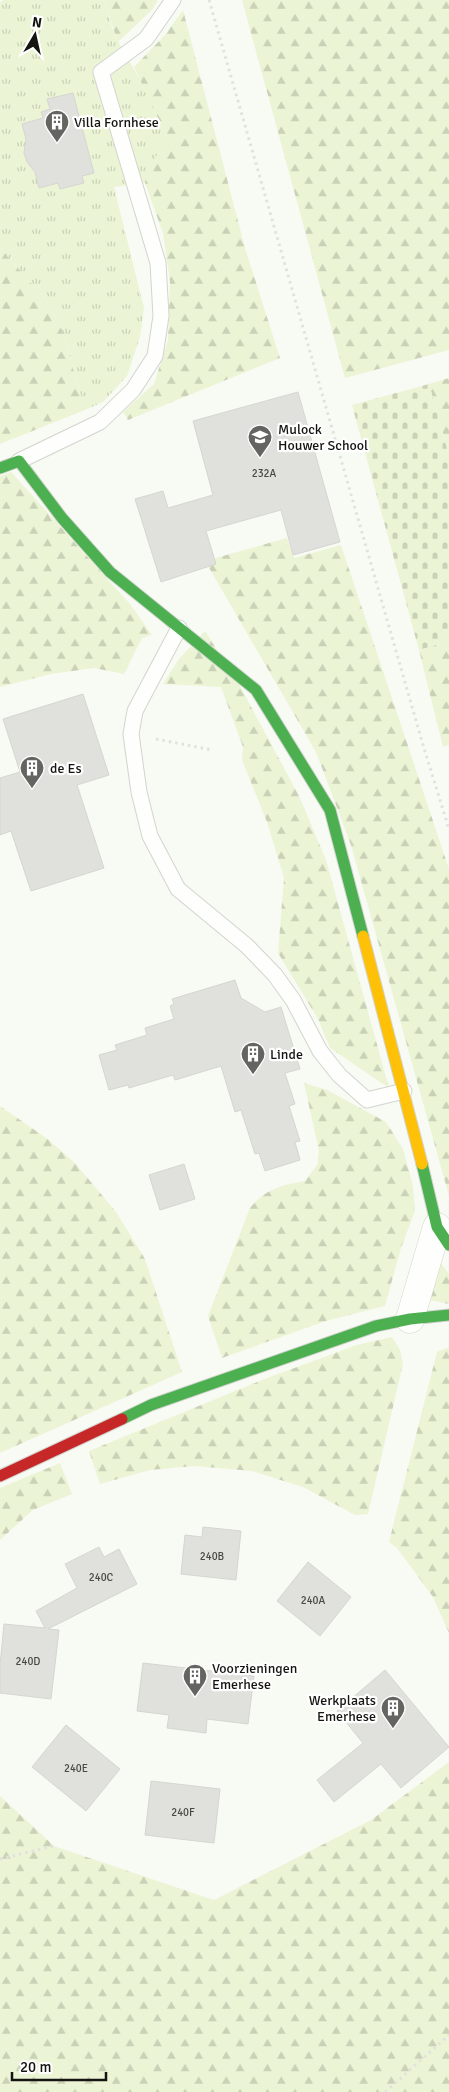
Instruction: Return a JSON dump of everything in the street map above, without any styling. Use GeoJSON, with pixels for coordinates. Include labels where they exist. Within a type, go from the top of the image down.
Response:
{"type":"FeatureCollection","features":[{"type":"Feature","properties":{"kind":"street"},"geometry":{"type":"LineString","coordinates":[[0,468],[19,460],[62,518],[110,572],[256,690],[330,810],[443,1236],[410,1319]]}},
{"type":"Feature","properties":{"kind":"street"},"geometry":{"type":"LineString","coordinates":[[0,1476],[151,1405],[376,1326],[410,1319],[449,1315]]}},
{"type":"Feature","properties":{"kind":"lane"},"geometry":{"type":"LineString","coordinates":[[19,460],[100,422],[133,390],[154,356],[161,316],[158,263],[101,72],[146,39],[173,0]]}},
{"type":"Feature","properties":{"kind":"lane"},"geometry":{"type":"LineString","coordinates":[[179,628],[134,711],[131,734],[139,792],[150,836],[178,889],[247,946],[275,975],[292,1000],[320,1051],[339,1075],[367,1100],[404,1091]]}},
{"type":"Feature","properties":{"kind":"path"},"geometry":{"type":"LineString","coordinates":[[209,0],[423,745],[449,828]]}},
{"type":"Feature","properties":{"kind":"path"},"geometry":{"type":"LineString","coordinates":[[170,742],[212,750]]}},
{"type":"Feature","properties":{"kind":"path"},"geometry":{"type":"LineString","coordinates":[[0,1859],[54,1846]]}},
{"type":"Feature","properties":{"kind":"path"},"geometry":{"type":"LineString","coordinates":[[385,2092],[449,2035]]}},
{"type":"Feature","properties":{"kind":"green space"},"geometry":{"type":"Polygon","coordinates":[[[3,0],[103,0],[117,38],[154,108],[162,134],[162,145],[145,183],[114,187],[144,308],[140,337],[127,376],[103,402],[85,410],[62,330],[46,300],[0,248],[0,3],[3,0]]]}},
{"type":"Feature","properties":{"kind":"green space"},"geometry":{"type":"Polygon","coordinates":[[[103,0],[158,0],[152,10],[118,42],[103,0]]]}},
{"type":"Feature","properties":{"kind":"green space"},"geometry":{"type":"Polygon","coordinates":[[[242,0],[449,0],[449,350],[345,378],[242,0]]]}},
{"type":"Feature","properties":{"kind":"green space"},"geometry":{"type":"Polygon","coordinates":[[[183,10],[245,248],[280,358],[128,420],[123,412],[154,384],[168,340],[170,282],[163,233],[145,183],[146,175],[162,145],[160,122],[134,67],[165,35],[183,10]]]}},
{"type":"Feature","properties":{"kind":"green space"},"geometry":{"type":"Polygon","coordinates":[[[0,248],[46,300],[62,330],[85,410],[0,444],[0,248]]]}},
{"type":"Feature","properties":{"kind":"green space"},"geometry":{"type":"Polygon","coordinates":[[[449,378],[449,456],[429,384],[449,378]]]}},
{"type":"Feature","properties":{"kind":"green space"},"geometry":{"type":"Polygon","coordinates":[[[429,384],[449,456],[449,641],[419,650],[352,405],[429,384]]]}},
{"type":"Feature","properties":{"kind":"green space"},"geometry":{"type":"Polygon","coordinates":[[[11,472],[130,604],[152,635],[142,638],[124,674],[94,668],[51,674],[0,687],[0,476],[11,472]]]}},
{"type":"Feature","properties":{"kind":"green space"},"geometry":{"type":"Polygon","coordinates":[[[287,538],[294,558],[341,545],[449,869],[449,1196],[351,845],[316,752],[205,561],[287,538]]]}},
{"type":"Feature","properties":{"kind":"green space"},"geometry":{"type":"Polygon","coordinates":[[[205,631],[241,688],[299,796],[326,860],[389,1088],[330,1048],[318,1019],[278,953],[284,878],[267,822],[242,760],[243,747],[221,687],[163,684],[179,659],[205,631]]]}},
{"type":"Feature","properties":{"kind":"green space"},"geometry":{"type":"Polygon","coordinates":[[[449,641],[449,745],[443,747],[419,650],[449,641]]]}},
{"type":"Feature","properties":{"kind":"green space"},"geometry":{"type":"Polygon","coordinates":[[[304,1083],[327,1090],[386,1122],[403,1149],[413,1186],[415,1211],[401,1248],[385,1306],[326,1321],[222,1358],[208,1316],[250,1208],[262,1196],[274,1189],[305,1181],[317,1165],[319,1151],[304,1083]]]}},
{"type":"Feature","properties":{"kind":"green space"},"geometry":{"type":"Polygon","coordinates":[[[0,1106],[49,1140],[75,1163],[116,1212],[145,1259],[182,1372],[0,1453],[0,1106]]]}},
{"type":"Feature","properties":{"kind":"green space"},"geometry":{"type":"Polygon","coordinates":[[[436,1256],[449,1274],[449,1304],[429,1300],[436,1256]]]}},
{"type":"Feature","properties":{"kind":"green space"},"geometry":{"type":"Polygon","coordinates":[[[392,1337],[400,1350],[403,1364],[368,1514],[355,1515],[303,1487],[252,1471],[195,1466],[150,1470],[100,1484],[89,1451],[267,1378],[357,1345],[392,1337]]]}},
{"type":"Feature","properties":{"kind":"green space"},"geometry":{"type":"Polygon","coordinates":[[[449,1347],[449,1633],[433,1597],[397,1548],[389,1542],[437,1352],[449,1347]]]}},
{"type":"Feature","properties":{"kind":"green space"},"geometry":{"type":"Polygon","coordinates":[[[60,1463],[72,1494],[33,1510],[0,1540],[0,1488],[60,1463]]]}},
{"type":"Feature","properties":{"kind":"green space"},"geometry":{"type":"Polygon","coordinates":[[[449,1762],[449,2092],[0,2092],[0,1796],[54,1846],[214,1900],[371,1820],[449,1762]]]}},
{"type":"Feature","properties":{"kind":"building","name":"Villa Fornhese"},"geometry":{"type":"Polygon","coordinates":[[[73,93],[94,173],[82,176],[84,183],[60,189],[58,183],[39,188],[35,172],[27,162],[24,153],[26,139],[22,124],[43,118],[41,112],[50,109],[47,99],[73,93]]]}},
{"type":"Feature","properties":{"kind":"building","name":"Mulock Houwer School"},"geometry":{"type":"Polygon","coordinates":[[[298,392],[340,542],[293,555],[281,510],[206,531],[216,564],[161,582],[135,499],[163,491],[168,508],[213,495],[193,421],[298,392]]]}},
{"type":"Feature","properties":{"kind":"building","name":"de Es"},"geometry":{"type":"Polygon","coordinates":[[[83,694],[109,775],[77,785],[104,868],[31,891],[11,831],[0,835],[0,778],[20,772],[3,719],[83,694]]]}},
{"type":"Feature","properties":{"kind":"building","name":"Linde"},"geometry":{"type":"Polygon","coordinates":[[[235,980],[241,998],[265,1012],[281,1007],[300,1069],[285,1073],[295,1104],[289,1106],[300,1141],[295,1142],[300,1160],[265,1171],[259,1153],[255,1154],[241,1110],[235,1112],[221,1066],[175,1080],[173,1075],[129,1088],[128,1085],[109,1090],[99,1055],[117,1050],[115,1045],[147,1035],[145,1028],[174,1019],[170,1006],[174,1004],[172,999],[235,980]]]}},
{"type":"Feature","properties":{"kind":"building"},"geometry":{"type":"Polygon","coordinates":[[[184,1164],[195,1199],[160,1210],[149,1175],[184,1164]]]}},
{"type":"Feature","properties":{"kind":"building"},"geometry":{"type":"Polygon","coordinates":[[[203,1527],[241,1531],[236,1580],[181,1574],[185,1535],[202,1537],[203,1527]]]}},
{"type":"Feature","properties":{"kind":"building"},"geometry":{"type":"Polygon","coordinates":[[[99,1547],[104,1557],[119,1549],[137,1584],[48,1629],[59,1630],[51,1699],[0,1693],[0,1665],[4,1624],[45,1628],[36,1611],[77,1588],[65,1564],[99,1547]]]}},
{"type":"Feature","properties":{"kind":"building"},"geometry":{"type":"Polygon","coordinates":[[[308,1562],[351,1597],[320,1636],[277,1601],[308,1562]]]}},
{"type":"Feature","properties":{"kind":"building","name":"Voorzieningen Emerhese"},"geometry":{"type":"Polygon","coordinates":[[[143,1663],[254,1676],[248,1724],[207,1719],[206,1733],[167,1728],[169,1715],[137,1711],[143,1663]]]}},
{"type":"Feature","properties":{"kind":"building","name":"Werkplaats Emerhese"},"geometry":{"type":"Polygon","coordinates":[[[385,1670],[449,1747],[401,1788],[381,1764],[334,1802],[317,1780],[363,1743],[337,1711],[385,1670]]]}},
{"type":"Feature","properties":{"kind":"building"},"geometry":{"type":"Polygon","coordinates":[[[66,1725],[120,1769],[86,1811],[32,1767],[66,1725]]]}},
{"type":"Feature","properties":{"kind":"building"},"geometry":{"type":"Polygon","coordinates":[[[151,1781],[220,1789],[214,1843],[145,1835],[151,1781]]]}},
{"type":"Feature","properties":{"kind":"traffic: fast"},"geometry":{"type":"LineString","coordinates":[[0,468],[19,461],[62,518],[110,572],[256,690],[330,810],[363,936]]}},
{"type":"Feature","properties":{"kind":"traffic: fast"},"geometry":{"type":"LineString","coordinates":[[422,1164],[437,1227],[449,1245]]}},
{"type":"Feature","properties":{"kind":"traffic: fast"},"geometry":{"type":"LineString","coordinates":[[122,1419],[151,1405],[376,1326],[410,1319],[449,1315]]}},
{"type":"Feature","properties":{"kind":"traffic: slow"},"geometry":{"type":"LineString","coordinates":[[363,936],[422,1164]]}},
{"type":"Feature","properties":{"kind":"traffic: jam"},"geometry":{"type":"LineString","coordinates":[[0,1476],[122,1419]]}},
{"type":"Feature","properties":{"kind":"place","name":"Villa Fornhese"},"geometry":{"type":"Point","coordinates":[57,143]}},
{"type":"Feature","properties":{"kind":"place","name":"Mulock Houwer School"},"geometry":{"type":"Point","coordinates":[260,458]}},
{"type":"Feature","properties":{"kind":"place","name":"de Es"},"geometry":{"type":"Point","coordinates":[32,789]}},
{"type":"Feature","properties":{"kind":"place","name":"Linde"},"geometry":{"type":"Point","coordinates":[253,1075]}},
{"type":"Feature","properties":{"kind":"place","name":"Voorzieningen Emerhese"},"geometry":{"type":"Point","coordinates":[195,1697]}},
{"type":"Feature","properties":{"kind":"place","name":"Werkplaats Emerhese"},"geometry":{"type":"Point","coordinates":[393,1729]}}]}
